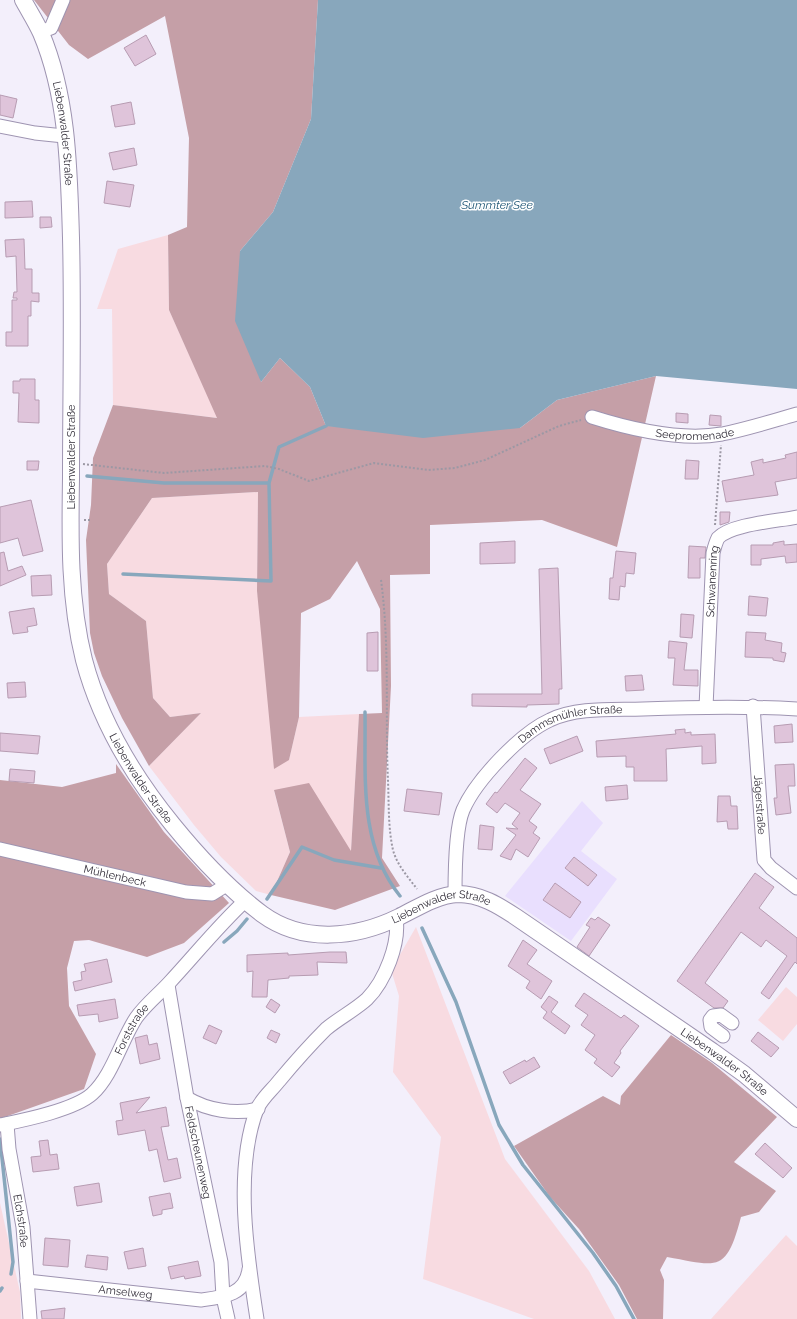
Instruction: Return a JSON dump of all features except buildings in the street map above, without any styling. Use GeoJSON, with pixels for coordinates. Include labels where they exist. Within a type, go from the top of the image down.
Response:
{"type":"FeatureCollection","features":[{"type":"Feature","properties":{"kind":"main road","name":"Liebenwalder Straße"},"geometry":{"type":"LineString","coordinates":[[23,0],[40,32],[52,65],[59,95],[68,172],[75,470],[71,570],[74,604],[83,657],[102,712],[125,756],[163,812],[199,855],[228,884],[246,900],[277,923],[293,930],[324,935],[349,934],[371,929],[432,901],[455,894],[479,897],[497,905],[516,916],[742,1072],[797,1119]]}},
{"type":"Feature","properties":{"kind":"street"},"geometry":{"type":"LineString","coordinates":[[40,32],[51,28],[63,0]]}},
{"type":"Feature","properties":{"kind":"street"},"geometry":{"type":"LineString","coordinates":[[0,126],[36,133],[64,136]]}},
{"type":"Feature","properties":{"kind":"street","name":"Seepromenade"},"geometry":{"type":"LineString","coordinates":[[592,417],[633,430],[690,435],[721,434],[797,414]]}},
{"type":"Feature","properties":{"kind":"street","name":"Schwanenring"},"geometry":{"type":"LineString","coordinates":[[706,707],[713,553],[718,539],[728,532],[740,528],[797,517]]}},
{"type":"Feature","properties":{"kind":"street","name":"Dammsmühler Straße"},"geometry":{"type":"LineString","coordinates":[[455,894],[458,836],[462,811],[474,790],[496,764],[533,729],[551,719],[572,713],[613,710],[753,706],[797,709]]}},
{"type":"Feature","properties":{"kind":"street","name":"Jägerstraße"},"geometry":{"type":"LineString","coordinates":[[753,706],[764,860],[771,868],[797,888]]}},
{"type":"Feature","properties":{"kind":"street","name":"Mühlenbeck"},"geometry":{"type":"LineString","coordinates":[[0,848],[186,892],[212,894],[228,884]]}},
{"type":"Feature","properties":{"kind":"street","name":"Forststraße"},"geometry":{"type":"LineString","coordinates":[[3,1124],[70,1105],[92,1094],[107,1073],[135,1020],[148,1002],[168,985],[227,918],[246,900]]}},
{"type":"Feature","properties":{"kind":"street"},"geometry":{"type":"LineString","coordinates":[[257,1319],[245,1210],[245,1169],[249,1136],[258,1109],[287,1071],[324,1032],[367,999],[379,983],[396,943],[398,930],[396,918]]}},
{"type":"Feature","properties":{"kind":"street","name":"Feldscheunenweg"},"geometry":{"type":"LineString","coordinates":[[168,985],[187,1098],[222,1262],[223,1297],[228,1319]]}},
{"type":"Feature","properties":{"kind":"street"},"geometry":{"type":"LineString","coordinates":[[723,1036],[712,1027],[710,1020],[713,1016],[722,1015],[732,1023]]}},
{"type":"Feature","properties":{"kind":"street"},"geometry":{"type":"LineString","coordinates":[[187,1098],[195,1103],[227,1111],[247,1112],[258,1109]]}},
{"type":"Feature","properties":{"kind":"street","name":"Elchstraße"},"geometry":{"type":"LineString","coordinates":[[3,1124],[23,1227],[30,1319]]}},
{"type":"Feature","properties":{"kind":"street","name":"Amselweg"},"geometry":{"type":"LineString","coordinates":[[27,1282],[201,1300],[223,1297],[241,1289],[246,1281],[250,1265]]}},
{"type":"Feature","properties":{"kind":"path"},"geometry":{"type":"LineString","coordinates":[[75,470],[164,473],[265,466],[279,469],[309,481],[374,463],[428,470],[455,468],[485,460],[559,426],[592,417]]}},
{"type":"Feature","properties":{"kind":"path"},"geometry":{"type":"LineString","coordinates":[[718,539],[715,529],[721,434]]}},
{"type":"Feature","properties":{"kind":"path"},"geometry":{"type":"LineString","coordinates":[[83,520],[92,520]]}},
{"type":"Feature","properties":{"kind":"path"},"geometry":{"type":"LineString","coordinates":[[382,580],[388,655],[387,766],[390,828],[393,850],[402,869],[417,889]]}},
{"type":"Feature","properties":{"kind":"shaded area"},"geometry":{"type":"Polygon","coordinates":[[[34,0],[318,0],[311,119],[273,212],[240,251],[261,382],[280,358],[310,387],[326,426],[520,428],[557,400],[656,376],[617,547],[542,520],[430,525],[430,574],[390,575],[391,686],[382,858],[400,886],[335,910],[271,895],[290,852],[274,790],[309,783],[351,851],[359,714],[382,713],[380,609],[357,561],[330,599],[301,613],[299,717],[289,760],[274,769],[257,591],[258,492],[152,498],[107,564],[109,594],[146,621],[153,698],[170,717],[201,713],[149,766],[122,718],[102,676],[94,653],[90,633],[86,540],[91,505],[93,458],[113,405],[217,418],[169,310],[168,235],[187,227],[189,138],[165,16],[88,59],[69,45],[34,0]]]}},
{"type":"Feature","properties":{"kind":"shaded area"},"geometry":{"type":"Polygon","coordinates":[[[168,235],[169,310],[218,418],[113,405],[112,309],[97,309],[118,249],[168,235]]]}},
{"type":"Feature","properties":{"kind":"shaded area"},"geometry":{"type":"Polygon","coordinates":[[[258,492],[257,591],[289,760],[299,717],[359,714],[351,852],[274,791],[290,852],[271,895],[256,891],[221,857],[194,825],[149,766],[201,713],[170,717],[153,698],[146,621],[109,594],[107,564],[152,498],[258,492]]]}},
{"type":"Feature","properties":{"kind":"shaded area"},"geometry":{"type":"Polygon","coordinates":[[[116,764],[164,832],[229,903],[184,943],[147,957],[89,940],[74,941],[67,968],[69,1006],[96,1054],[84,1089],[2,1118],[0,1124],[0,780],[62,787],[116,773],[116,764]]]}},
{"type":"Feature","properties":{"kind":"shaded area"},"geometry":{"type":"Polygon","coordinates":[[[582,801],[603,823],[581,851],[617,879],[571,941],[505,896],[582,801]]]}},
{"type":"Feature","properties":{"kind":"shaded area"},"geometry":{"type":"Polygon","coordinates":[[[416,927],[505,1159],[589,1271],[615,1319],[534,1319],[423,1279],[441,1137],[393,1072],[399,996],[391,970],[416,927]]]}},
{"type":"Feature","properties":{"kind":"shaded area"},"geometry":{"type":"Polygon","coordinates":[[[786,987],[797,997],[797,1024],[783,1041],[758,1020],[786,987]]]}},
{"type":"Feature","properties":{"kind":"shaded area"},"geometry":{"type":"Polygon","coordinates":[[[671,1035],[712,1063],[777,1117],[734,1162],[776,1191],[759,1212],[741,1217],[730,1249],[718,1262],[698,1263],[667,1257],[660,1270],[664,1280],[663,1319],[637,1319],[619,1285],[579,1229],[550,1197],[514,1146],[603,1096],[620,1105],[621,1096],[671,1035]]]}},
{"type":"Feature","properties":{"kind":"shaded area"},"geometry":{"type":"Polygon","coordinates":[[[0,1203],[20,1292],[21,1319],[0,1319],[0,1203]]]}},
{"type":"Feature","properties":{"kind":"shaded area"},"geometry":{"type":"Polygon","coordinates":[[[786,1235],[797,1246],[797,1319],[711,1319],[786,1235]]]}},
{"type":"Feature","properties":{"kind":"water","name":"Summter See"},"geometry":{"type":"Polygon","coordinates":[[[318,0],[797,0],[797,389],[656,376],[557,400],[520,428],[423,438],[326,426],[310,387],[280,358],[261,382],[235,321],[240,251],[273,212],[311,119],[318,0]]]}},
{"type":"Feature","properties":{"kind":"waterway"},"geometry":{"type":"LineString","coordinates":[[87,476],[164,483],[269,483],[279,447],[326,426]]}},
{"type":"Feature","properties":{"kind":"waterway"},"geometry":{"type":"LineString","coordinates":[[123,574],[271,581],[269,483]]}},
{"type":"Feature","properties":{"kind":"waterway"},"geometry":{"type":"LineString","coordinates":[[365,712],[365,784],[371,832],[377,854],[386,876],[400,896]]}},
{"type":"Feature","properties":{"kind":"waterway"},"geometry":{"type":"LineString","coordinates":[[267,899],[302,847],[334,860],[381,868]]}},
{"type":"Feature","properties":{"kind":"waterway"},"geometry":{"type":"LineString","coordinates":[[224,942],[237,931],[247,919]]}},
{"type":"Feature","properties":{"kind":"waterway"},"geometry":{"type":"LineString","coordinates":[[422,928],[456,1002],[499,1125],[523,1165],[593,1253],[616,1286],[634,1319]]}},
{"type":"Feature","properties":{"kind":"waterway"},"geometry":{"type":"LineString","coordinates":[[0,1139],[13,1262],[11,1274]]}}]}
